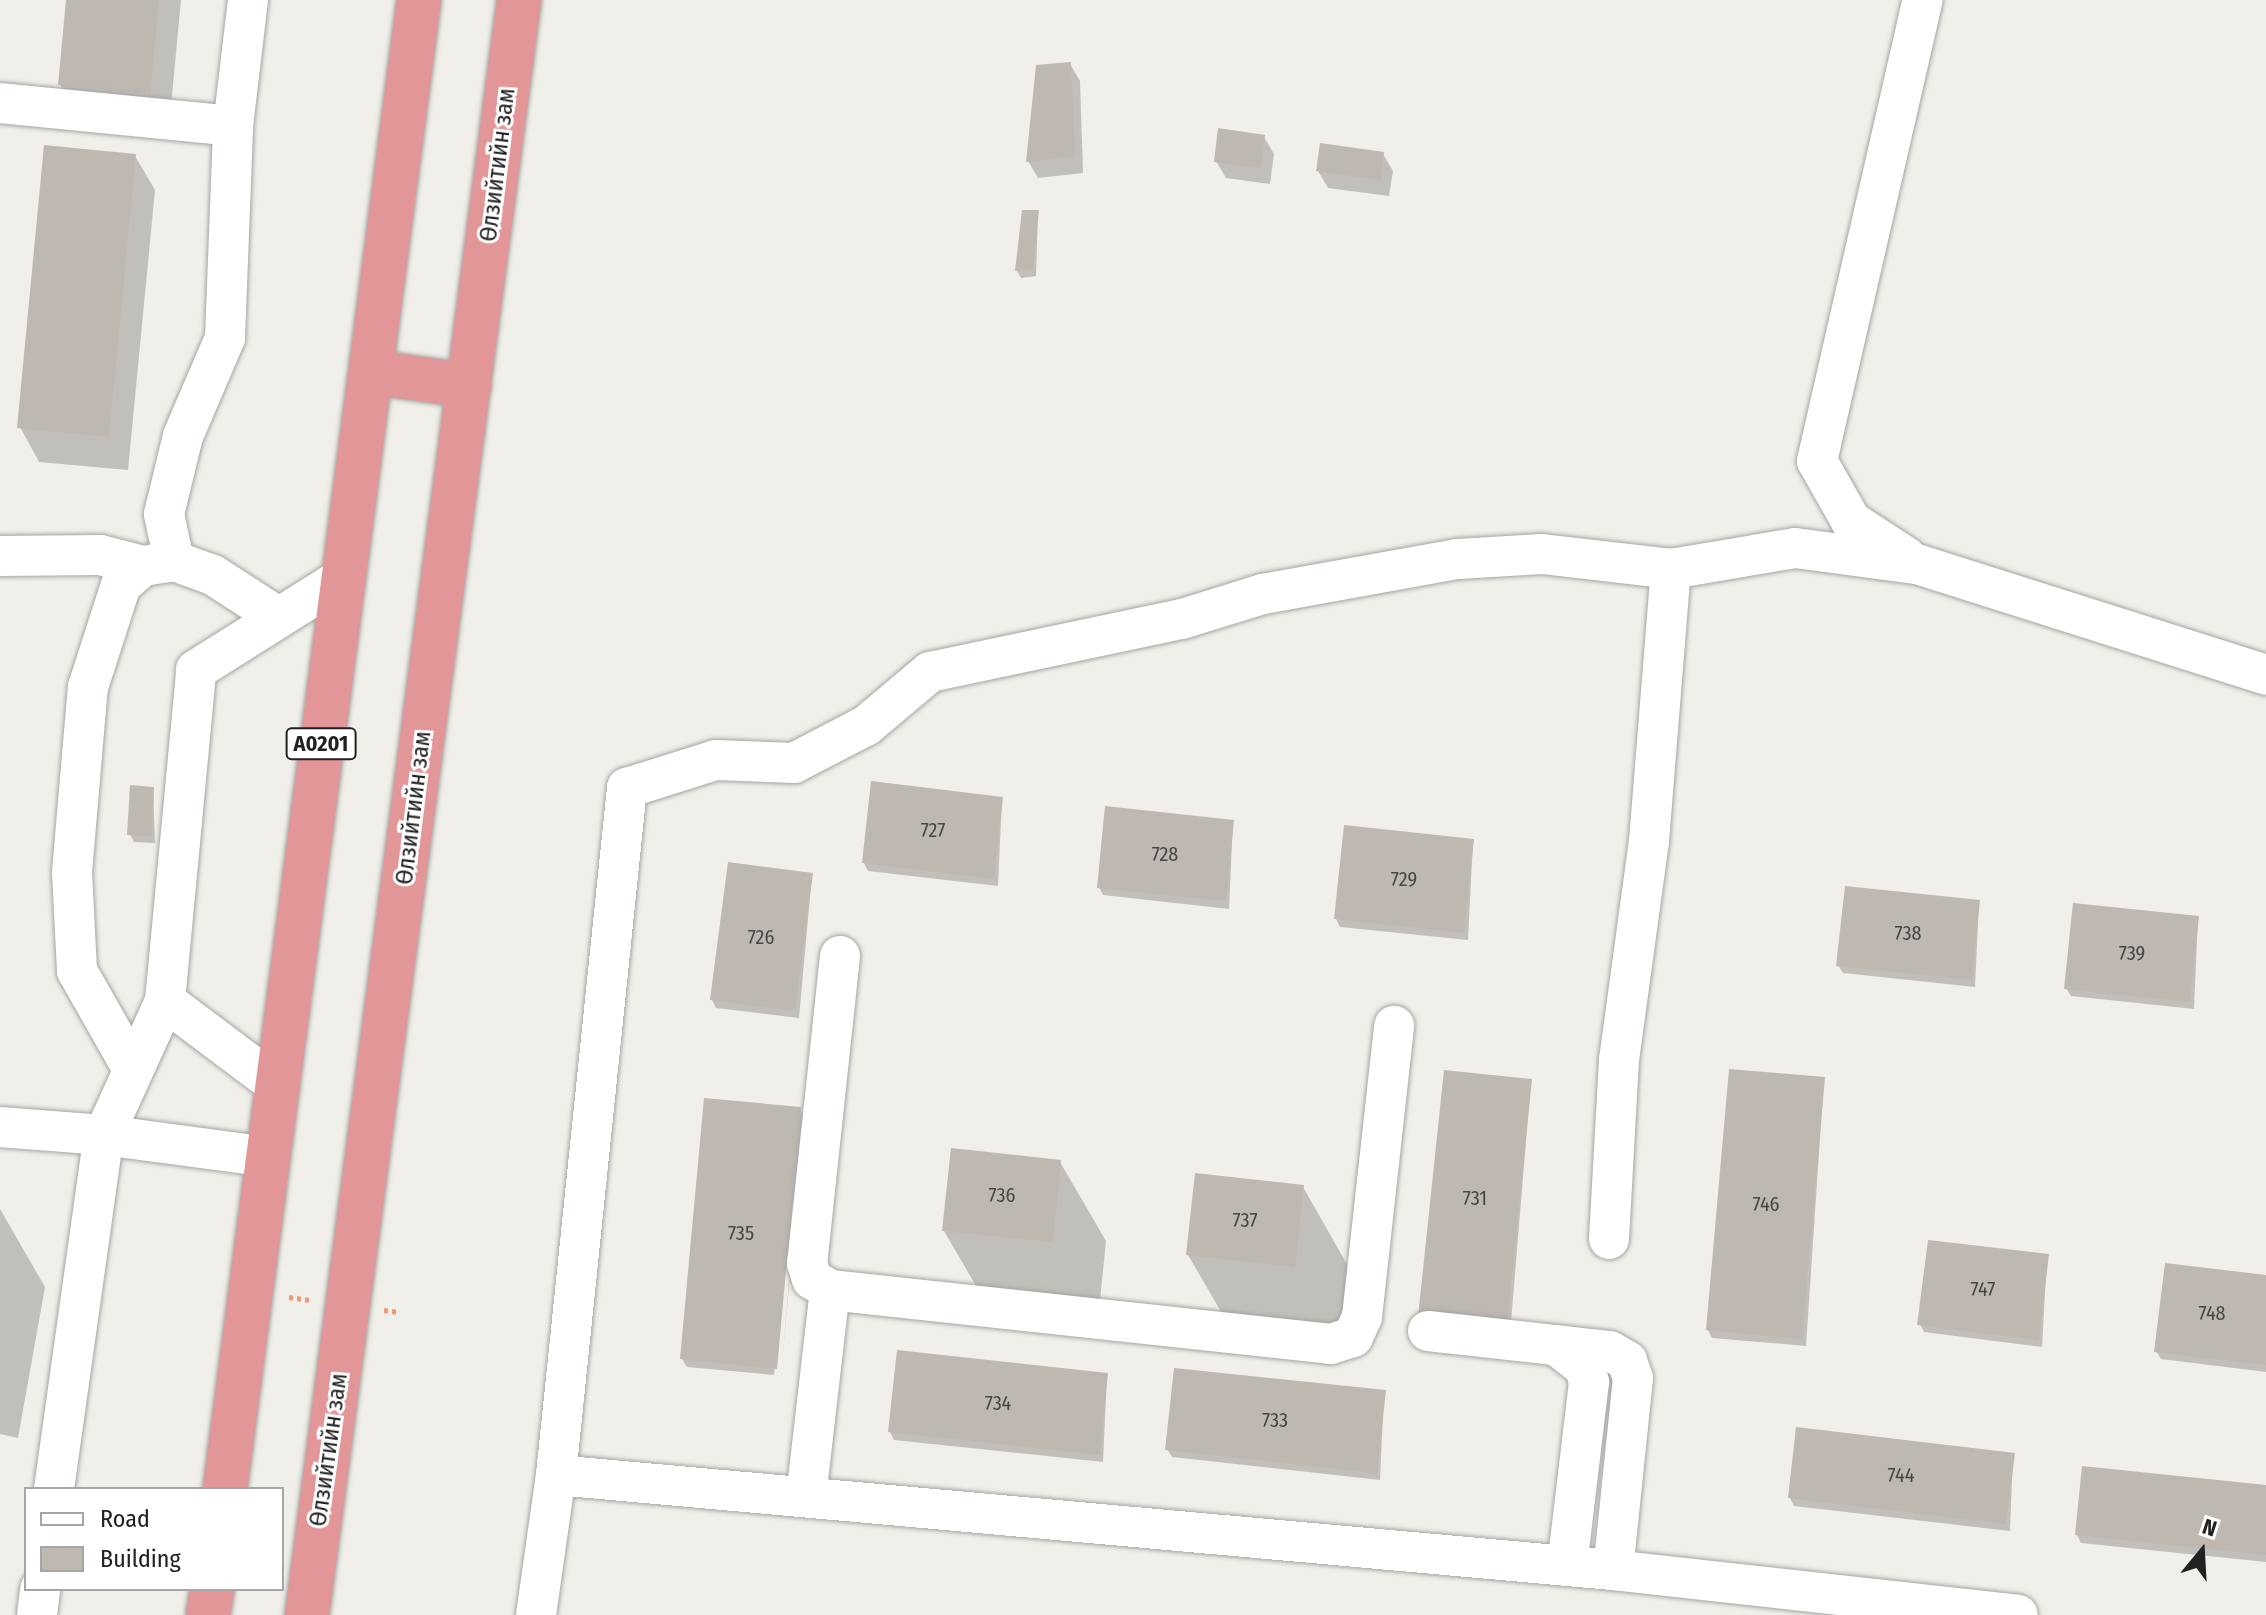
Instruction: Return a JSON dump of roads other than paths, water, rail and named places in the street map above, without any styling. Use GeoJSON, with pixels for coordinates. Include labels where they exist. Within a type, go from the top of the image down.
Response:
{"type":"FeatureCollection","features":[{"type":"Feature","properties":{"kind":"highway","name":"A0201"},"geometry":{"type":"LineString","coordinates":[[225,1487],[419,0]]}},
{"type":"Feature","properties":{"kind":"highway","name":"Өлзийтийн зам"},"geometry":{"type":"LineString","coordinates":[[307,1615],[519,0]]}},
{"type":"Feature","properties":{"kind":"highway"},"geometry":{"type":"LineString","coordinates":[[371,372],[469,386]]}},
{"type":"Feature","properties":{"kind":"highway"},"geometry":{"type":"LineString","coordinates":[[208,1615],[212,1591]]}},
{"type":"Feature","properties":{"kind":"street"},"geometry":{"type":"LineString","coordinates":[[158,564],[164,514],[183,436],[225,338],[233,126],[248,0]]}},
{"type":"Feature","properties":{"kind":"street"},"geometry":{"type":"LineString","coordinates":[[1917,564],[1851,521],[1817,461],[1923,0]]}},
{"type":"Feature","properties":{"kind":"street"},"geometry":{"type":"LineString","coordinates":[[0,103],[233,126]]}},
{"type":"Feature","properties":{"kind":"street"},"geometry":{"type":"LineString","coordinates":[[536,1615],[556,1475],[627,788],[716,760],[794,763],[867,725],[930,672],[1182,619],[1263,594],[1458,559],[1542,554],[1671,569],[1795,548],[1917,564],[2266,675]]}},
{"type":"Feature","properties":{"kind":"street"},"geometry":{"type":"LineString","coordinates":[[0,556],[100,555],[213,575],[278,617]]}},
{"type":"Feature","properties":{"kind":"street"},"geometry":{"type":"LineString","coordinates":[[131,1066],[77,971],[72,872],[88,687],[121,585],[158,564]]}},
{"type":"Feature","properties":{"kind":"street"},"geometry":{"type":"LineString","coordinates":[[1609,1239],[1619,1060],[1649,841],[1671,569]]}},
{"type":"Feature","properties":{"kind":"street"},"geometry":{"type":"LineString","coordinates":[[54,1487],[104,1135],[131,1066],[165,1001],[196,670],[342,578]]}},
{"type":"Feature","properties":{"kind":"street"},"geometry":{"type":"LineString","coordinates":[[840,956],[807,1263],[812,1279],[830,1290],[1331,1344],[1353,1337],[1362,1317],[1394,1026]]}},
{"type":"Feature","properties":{"kind":"street"},"geometry":{"type":"LineString","coordinates":[[165,1001],[277,1085]]}},
{"type":"Feature","properties":{"kind":"street"},"geometry":{"type":"LineString","coordinates":[[0,1127],[104,1135],[268,1157]]}},
{"type":"Feature","properties":{"kind":"street"},"geometry":{"type":"LineString","coordinates":[[806,1497],[830,1290]]}},
{"type":"Feature","properties":{"kind":"street"},"geometry":{"type":"LineString","coordinates":[[1428,1331],[1610,1351],[1627,1361],[1633,1378],[1613,1570]]}},
{"type":"Feature","properties":{"kind":"street"},"geometry":{"type":"LineString","coordinates":[[1556,1345],[1585,1368],[1589,1382],[1567,1566]]}},
{"type":"Feature","properties":{"kind":"street"},"geometry":{"type":"LineString","coordinates":[[556,1475],[1613,1570],[2018,1615]]}},
{"type":"Feature","properties":{"kind":"street"},"geometry":{"type":"LineString","coordinates":[[37,1615],[40,1591]]}}]}
